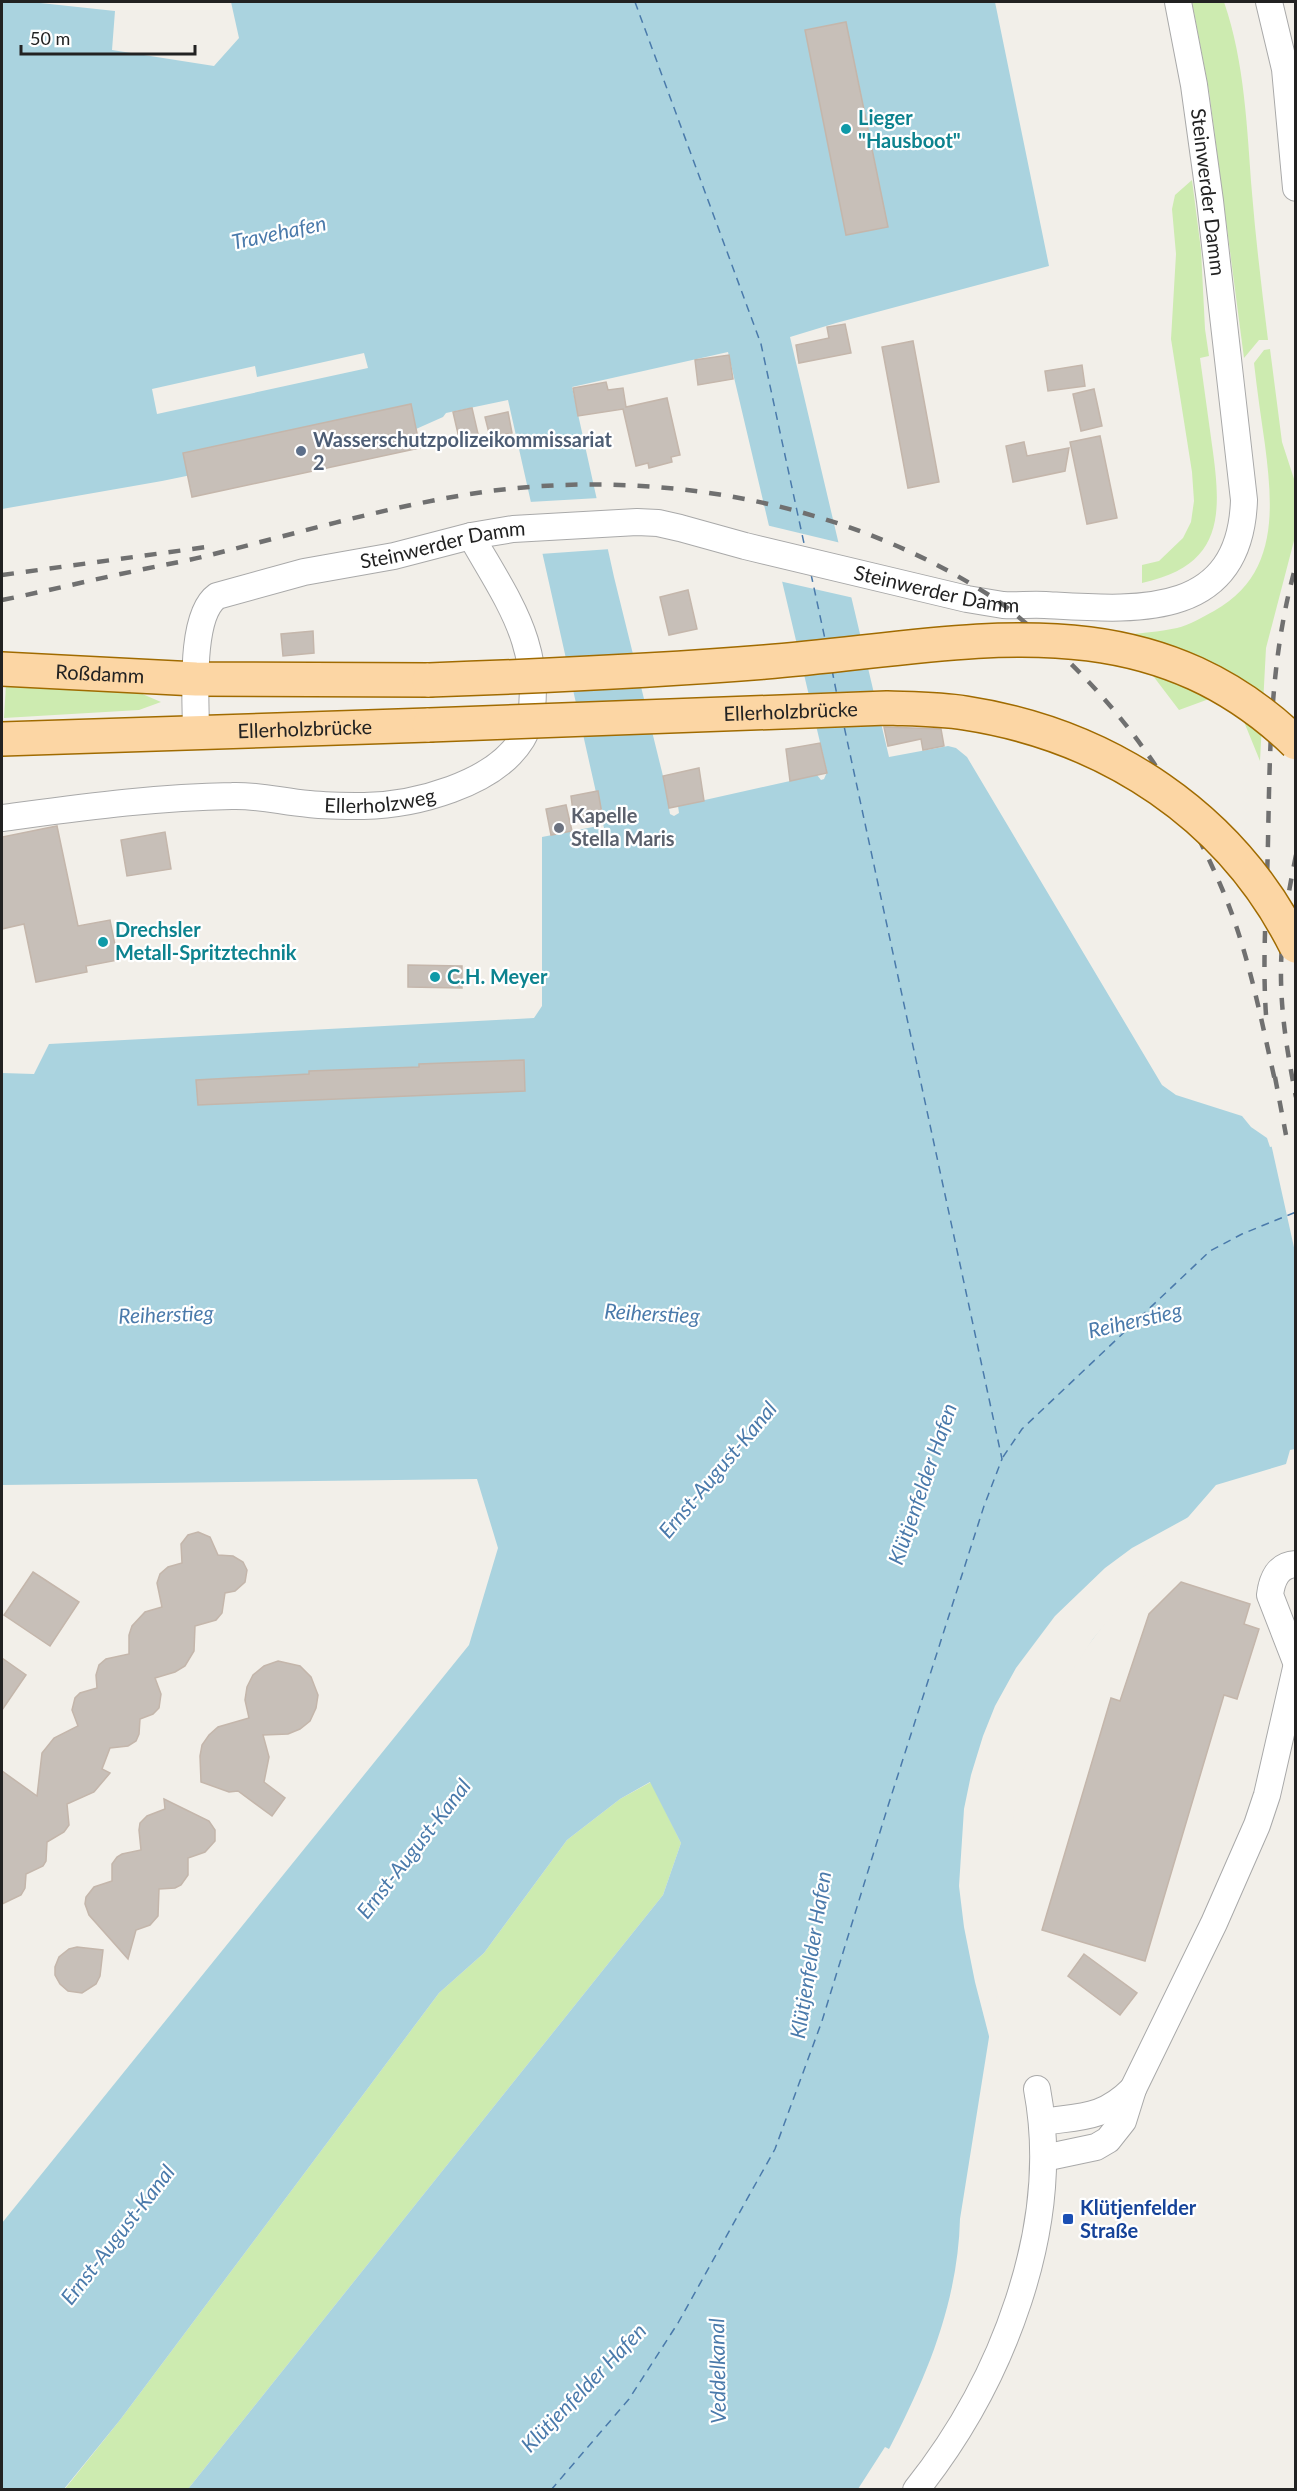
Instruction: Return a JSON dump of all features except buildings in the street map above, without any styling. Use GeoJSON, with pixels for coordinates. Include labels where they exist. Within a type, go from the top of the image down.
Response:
{"type":"FeatureCollection","features":[{"type":"Feature","properties":{"kind":"main road"},"geometry":{"type":"LineString","coordinates":[[196,679],[429,680],[670,670],[954,644],[1024,639],[1072,641],[1124,649],[1173,663],[1195,673],[1242,700],[1296,743]]}},
{"type":"Feature","properties":{"kind":"main road","name":"Roßdamm"},"geometry":{"type":"LineString","coordinates":[[2,669],[196,679]]}},
{"type":"Feature","properties":{"kind":"main road","name":"Ellerholzbrücke"},"geometry":{"type":"LineString","coordinates":[[196,733],[887,708],[963,712],[1022,724],[1103,754],[1166,792],[1238,858],[1261,889],[1296,946]]}},
{"type":"Feature","properties":{"kind":"main road"},"geometry":{"type":"LineString","coordinates":[[2,738],[196,733]]}},
{"type":"Feature","properties":{"kind":"street","name":"Steinwerder Damm"},"geometry":{"type":"LineString","coordinates":[[196,733],[196,679],[203,618],[208,604],[217,596],[304,572],[394,556],[471,536],[513,529],[658,523],[967,599],[1004,604],[1119,609],[1149,608],[1174,602],[1210,582],[1220,573],[1237,547],[1244,518],[1243,477],[1228,369],[1210,201],[1194,85],[1178,2]]}},
{"type":"Feature","properties":{"kind":"street"},"geometry":{"type":"LineString","coordinates":[[1269,2],[1285,69],[1296,188]]}},
{"type":"Feature","properties":{"kind":"street","name":"Ellerholzweg"},"geometry":{"type":"LineString","coordinates":[[2,818],[123,802],[207,796],[252,796],[310,804],[366,806],[428,797],[465,784],[492,770],[522,738],[529,719],[531,665],[520,627],[471,536]]}},
{"type":"Feature","properties":{"kind":"street"},"geometry":{"type":"LineString","coordinates":[[1296,1563],[1281,1569],[1274,1577],[1270,1595],[1296,1662]]}},
{"type":"Feature","properties":{"kind":"street"},"geometry":{"type":"LineString","coordinates":[[1044,2158],[1096,2147],[1108,2140],[1123,2121],[1133,2089],[1234,1882],[1257,1825],[1267,1795],[1296,1668]]}},
{"type":"Feature","properties":{"kind":"street"},"geometry":{"type":"LineString","coordinates":[[916,2490],[966,2416],[1008,2328],[1035,2242],[1040,2213],[1044,2158],[1042,2122],[1036,2089]]}},
{"type":"Feature","properties":{"kind":"street"},"geometry":{"type":"LineString","coordinates":[[1042,2122],[1104,2112],[1117,2104],[1133,2089]]}},
{"type":"Feature","properties":{"kind":"green space"},"geometry":{"type":"Polygon","coordinates":[[[1192,2],[1224,2],[1241,72],[1255,230],[1268,340],[1259,340],[1244,358],[1209,91],[1192,2]]]}},
{"type":"Feature","properties":{"kind":"green space"},"geometry":{"type":"Polygon","coordinates":[[[1192,180],[1201,250],[1205,329],[1209,356],[1200,358],[1215,470],[1216,515],[1212,534],[1203,550],[1189,564],[1169,575],[1142,583],[1142,565],[1159,561],[1183,538],[1191,522],[1194,501],[1192,472],[1171,339],[1176,254],[1172,209],[1175,195],[1192,180]]]}},
{"type":"Feature","properties":{"kind":"green space"},"geometry":{"type":"Polygon","coordinates":[[[1270,349],[1282,442],[1295,482],[1296,533],[1266,648],[1260,761],[1240,712],[1209,699],[1179,710],[1122,635],[1177,628],[1191,623],[1214,611],[1235,596],[1251,579],[1261,559],[1270,516],[1268,469],[1254,363],[1264,350],[1270,349]]]}},
{"type":"Feature","properties":{"kind":"green space"},"geometry":{"type":"Polygon","coordinates":[[[6,684],[133,690],[161,702],[139,710],[4,718],[6,684]]]}},
{"type":"Feature","properties":{"kind":"green space"},"geometry":{"type":"Polygon","coordinates":[[[651,1782],[681,1843],[663,1895],[188,2489],[64,2490],[120,2420],[439,1993],[484,1953],[567,1840],[620,1799],[651,1782]]]}},
{"type":"Feature","properties":{"kind":"water"},"geometry":{"type":"Polygon","coordinates":[[[2,2],[31,2],[115,11],[112,50],[214,66],[239,38],[231,2],[995,2],[1049,266],[790,337],[889,757],[948,746],[956,748],[967,757],[1162,1085],[1176,1095],[1242,1116],[1251,1127],[1267,1138],[1270,1147],[1295,1141],[1295,1449],[1290,1450],[1286,1464],[1216,1485],[1163,1546],[1059,1684],[1025,1753],[1012,1801],[994,2006],[947,2309],[928,2366],[903,2422],[889,2449],[885,2447],[858,2489],[188,2489],[663,1895],[681,1843],[650,1782],[620,1799],[567,1840],[484,1953],[439,1993],[120,2420],[64,2489],[2,2489],[2,2223],[469,1645],[498,1548],[477,1479],[2,1485],[2,1073],[34,1074],[49,1044],[534,1018],[542,1006],[542,837],[598,826],[600,829],[604,828],[508,400],[446,413],[443,417],[416,429],[162,481],[2,509],[2,2]],[[728,352],[572,387],[670,814],[674,816],[679,813],[678,806],[817,775],[821,780],[827,772],[728,352]]]}},
{"type":"Feature","properties":{"kind":"pier"},"geometry":{"type":"Polygon","coordinates":[[[364,353],[368,368],[157,414],[152,389],[255,366],[257,377],[364,353]]]}},
{"type":"Feature","properties":{"kind":"pier"},"geometry":{"type":"Polygon","coordinates":[[[599,498],[611,549],[540,554],[529,502],[599,498]]]}},
{"type":"Feature","properties":{"kind":"pier"},"geometry":{"type":"Polygon","coordinates":[[[766,525],[841,543],[854,598],[779,581],[766,525]]]}},
{"type":"Feature","properties":{"kind":"pier"},"geometry":{"type":"Polygon","coordinates":[[[1296,1138],[1295,1252],[1270,1139],[1271,1143],[1296,1138]]]}},
{"type":"Feature","properties":{"kind":"pier"},"geometry":{"type":"Polygon","coordinates":[[[1196,1513],[1093,1639],[1062,1686],[1028,1754],[1015,1801],[996,2006],[990,2040],[975,1982],[964,1927],[959,1886],[964,1809],[983,1736],[995,1706],[1016,1668],[1055,1616],[1105,1568],[1132,1548],[1196,1513]]]}},
{"type":"Feature","properties":{"kind":"ferry route"},"geometry":{"type":"LineString","coordinates":[[635,2],[761,344],[805,548]]}},
{"type":"Feature","properties":{"kind":"ferry route"},"geometry":{"type":"LineString","coordinates":[[811,574],[825,639]]}},
{"type":"Feature","properties":{"kind":"ferry route"},"geometry":{"type":"LineString","coordinates":[[832,670],[837,695]]}},
{"type":"Feature","properties":{"kind":"ferry route"},"geometry":{"type":"LineString","coordinates":[[551,2490],[629,2399],[678,2323],[775,2149],[822,2021],[984,1506],[1002,1459],[844,726]]}},
{"type":"Feature","properties":{"kind":"ferry route"},"geometry":{"type":"LineString","coordinates":[[1003,1457],[1022,1429],[1210,1251],[1242,1234],[1296,1212]]}},
{"type":"Feature","properties":{"kind":"railway"},"geometry":{"type":"LineString","coordinates":[[2,600],[194,559],[420,503],[490,491],[555,485],[620,485],[685,490],[750,500],[814,516],[876,537],[936,564],[1009,609],[1066,659],[1094,688],[1145,750],[1188,818],[1232,914],[1247,962],[1276,1085]]}},
{"type":"Feature","properties":{"kind":"railway"},"geometry":{"type":"LineString","coordinates":[[2,575],[214,546]]}},
{"type":"Feature","properties":{"kind":"railway"},"geometry":{"type":"LineString","coordinates":[[1266,1015],[1265,950],[1273,702],[1281,634],[1296,565]]}},
{"type":"Feature","properties":{"kind":"railway"},"geometry":{"type":"LineString","coordinates":[[1296,855],[1286,912],[1281,965],[1284,1022],[1296,1097]]}},
{"type":"Feature","properties":{"kind":"railway"},"geometry":{"type":"LineString","coordinates":[[1275,1077],[1286,1135]]}},
{"type":"Feature","properties":{"kind":"place","name":"Lieger \"Hausboot\""},"geometry":{"type":"Point","coordinates":[846,129]}},
{"type":"Feature","properties":{"kind":"place","name":"Wasserschutzpolizeikommissariat 2"},"geometry":{"type":"Point","coordinates":[301,451]}},
{"type":"Feature","properties":{"kind":"place","name":"Kapelle Stella Maris"},"geometry":{"type":"Point","coordinates":[559,828]}},
{"type":"Feature","properties":{"kind":"place","name":"Drechsler Metall-Spritztechnik"},"geometry":{"type":"Point","coordinates":[103,942]}},
{"type":"Feature","properties":{"kind":"place","name":"C.H. Meyer"},"geometry":{"type":"Point","coordinates":[435,977]}},
{"type":"Feature","properties":{"kind":"place","name":"Klütjenfelder Straße"},"geometry":{"type":"Point","coordinates":[1068,2219]}},
{"type":"Feature","properties":{"kind":"water label","name":"Travehafen"},"geometry":{"type":"Point","coordinates":[279,233]}},
{"type":"Feature","properties":{"kind":"water label","name":"Reiherstieg"},"geometry":{"type":"Point","coordinates":[652,1314]}},
{"type":"Feature","properties":{"kind":"water label","name":"Reiherstieg"},"geometry":{"type":"Point","coordinates":[166,1315]}},
{"type":"Feature","properties":{"kind":"water label","name":"Reiherstieg"},"geometry":{"type":"Point","coordinates":[1135,1321]}},
{"type":"Feature","properties":{"kind":"water label","name":"Ernst-August-Kanal"},"geometry":{"type":"Point","coordinates":[718,1470]}},
{"type":"Feature","properties":{"kind":"water label","name":"Klütjenfelder Hafen"},"geometry":{"type":"Point","coordinates":[923,1484]}},
{"type":"Feature","properties":{"kind":"water label","name":"Ernst-August-Kanal"},"geometry":{"type":"Point","coordinates":[414,1849]}},
{"type":"Feature","properties":{"kind":"water label","name":"Klütjenfelder Hafen"},"geometry":{"type":"Point","coordinates":[811,1955]}},
{"type":"Feature","properties":{"kind":"water label","name":"Ernst-August-Kanal"},"geometry":{"type":"Point","coordinates":[118,2235]}},
{"type":"Feature","properties":{"kind":"water label","name":"Veddelkanal"},"geometry":{"type":"Point","coordinates":[718,2371]}},
{"type":"Feature","properties":{"kind":"water label","name":"Klütjenfelder Hafen"},"geometry":{"type":"Point","coordinates":[584,2388]}}]}
